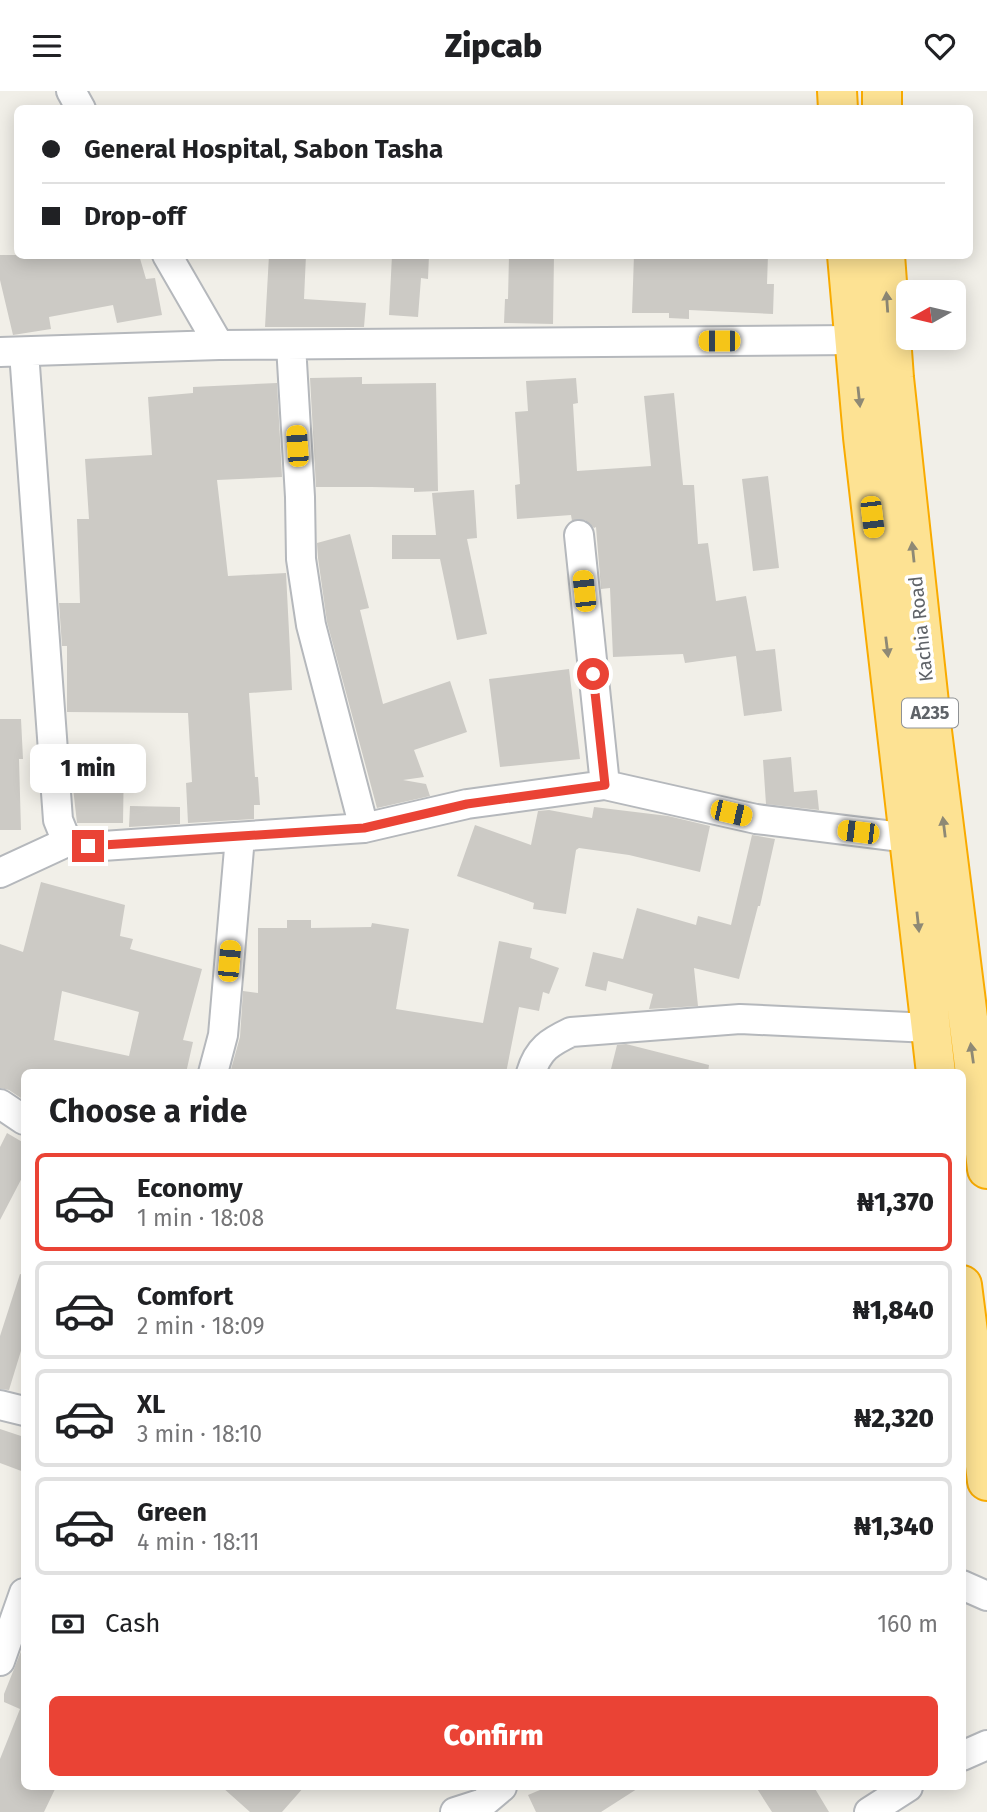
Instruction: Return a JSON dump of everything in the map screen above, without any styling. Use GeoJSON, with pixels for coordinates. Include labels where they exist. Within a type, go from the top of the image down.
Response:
{"type":"FeatureCollection","features":[{"type":"Feature","properties":{"kind":"highway","name":"Kachia Road"},"geometry":{"type":"LineString","coordinates":[[846,259],[853,340],[935,1069]]}},
{"type":"Feature","properties":{"kind":"highway","name":"Kachia Road"},"geometry":{"type":"LineString","coordinates":[[884,259],[894,378],[932,731],[984,1114],[987,1169]]}},
{"type":"Feature","properties":{"kind":"highway"},"geometry":{"type":"LineString","coordinates":[[966,1316],[987,1481]]}},
{"type":"Feature","properties":{"kind":"street"},"geometry":{"type":"LineString","coordinates":[[169,259],[219,345]]}},
{"type":"Feature","properties":{"kind":"street"},"geometry":{"type":"LineString","coordinates":[[67,842],[58,820],[12,352],[219,345],[853,340]]}},
{"type":"Feature","properties":{"kind":"street"},"geometry":{"type":"LineString","coordinates":[[291,345],[301,559],[305,586],[311,625],[364,828]]}},
{"type":"Feature","properties":{"kind":"street"},"geometry":{"type":"LineString","coordinates":[[579,535],[605,785]]}},
{"type":"Feature","properties":{"kind":"street"},"geometry":{"type":"LineString","coordinates":[[0,873],[67,842],[88,846],[364,828],[467,804],[605,785],[756,819],[909,838]]}},
{"type":"Feature","properties":{"kind":"street"},"geometry":{"type":"LineString","coordinates":[[214,1069],[223,1035],[240,837]]}},
{"type":"Feature","properties":{"kind":"street"},"geometry":{"type":"LineString","coordinates":[[532,1069],[535,1061],[550,1042],[571,1032],[740,1019],[930,1028]]}},
{"type":"Feature","properties":{"kind":"street"},"geometry":{"type":"LineString","coordinates":[[0,1104],[21,1118]]}},
{"type":"Feature","properties":{"kind":"street"},"geometry":{"type":"LineString","coordinates":[[0,1405],[21,1410]]}},
{"type":"Feature","properties":{"kind":"street"},"geometry":{"type":"LineString","coordinates":[[966,1587],[987,1596]]}},
{"type":"Feature","properties":{"kind":"street"},"geometry":{"type":"LineString","coordinates":[[0,1661],[21,1602]]}},
{"type":"Feature","properties":{"kind":"street"},"geometry":{"type":"LineString","coordinates":[[966,1754],[987,1745]]}},
{"type":"Feature","properties":{"kind":"street"},"geometry":{"type":"LineString","coordinates":[[870,1812],[903,1790]]}},
{"type":"Feature","properties":{"kind":"street"},"geometry":{"type":"LineString","coordinates":[[455,1812],[491,1800]]}},
{"type":"Feature","properties":{"kind":"building"},"geometry":{"type":"Polygon","coordinates":[[[0,255],[14,255],[14,259],[140,259],[146,279],[155,278],[162,315],[117,323],[113,305],[49,317],[51,329],[13,335],[0,280],[0,255]]]}},
{"type":"Feature","properties":{"kind":"building"},"geometry":{"type":"Polygon","coordinates":[[[269,259],[306,259],[304,299],[366,303],[364,327],[265,327],[269,259]]]}},
{"type":"Feature","properties":{"kind":"building"},"geometry":{"type":"Polygon","coordinates":[[[392,259],[429,259],[428,279],[421,278],[418,317],[389,315],[392,259]]]}},
{"type":"Feature","properties":{"kind":"building"},"geometry":{"type":"Polygon","coordinates":[[[509,259],[554,259],[553,324],[504,323],[505,299],[508,299],[509,259]]]}},
{"type":"Feature","properties":{"kind":"building"},"geometry":{"type":"Polygon","coordinates":[[[634,259],[768,259],[767,284],[774,284],[773,314],[689,310],[689,319],[669,318],[669,313],[632,313],[634,259]]]}},
{"type":"Feature","properties":{"kind":"building"},"geometry":{"type":"Polygon","coordinates":[[[362,377],[362,384],[436,383],[438,491],[414,492],[414,488],[316,487],[310,378],[362,377]]]}},
{"type":"Feature","properties":{"kind":"building"},"geometry":{"type":"Polygon","coordinates":[[[576,378],[578,403],[573,404],[577,471],[651,466],[644,396],[674,393],[683,485],[694,485],[698,544],[708,543],[716,601],[746,596],[756,651],[775,649],[782,711],[744,716],[736,656],[685,663],[683,654],[613,657],[610,588],[601,589],[596,527],[585,520],[572,521],[571,515],[517,519],[515,485],[520,484],[515,412],[528,411],[526,381],[576,378]]]}},
{"type":"Feature","properties":{"kind":"building"},"geometry":{"type":"Polygon","coordinates":[[[277,383],[282,477],[217,480],[228,576],[286,573],[292,690],[249,693],[255,777],[258,777],[260,805],[254,805],[254,819],[188,823],[186,783],[192,782],[188,713],[67,712],[67,646],[62,646],[59,603],[80,603],[77,519],[89,519],[85,459],[152,455],[148,397],[193,393],[193,387],[277,383]]]}},
{"type":"Feature","properties":{"kind":"building"},"geometry":{"type":"Polygon","coordinates":[[[768,476],[779,568],[753,571],[742,479],[768,476]]]}},
{"type":"Feature","properties":{"kind":"building"},"geometry":{"type":"Polygon","coordinates":[[[474,490],[477,538],[467,539],[487,634],[457,640],[440,559],[392,559],[392,535],[436,535],[432,493],[474,490]]]}},
{"type":"Feature","properties":{"kind":"building"},"geometry":{"type":"Polygon","coordinates":[[[350,534],[369,608],[360,610],[383,704],[450,681],[467,732],[414,750],[424,777],[403,780],[426,784],[430,796],[377,808],[327,622],[318,558],[317,543],[350,534]]]}},
{"type":"Feature","properties":{"kind":"building"},"geometry":{"type":"Polygon","coordinates":[[[569,669],[580,759],[500,767],[489,679],[569,669]]]}},
{"type":"Feature","properties":{"kind":"building"},"geometry":{"type":"Polygon","coordinates":[[[0,719],[21,719],[21,830],[0,830],[0,719]]]}},
{"type":"Feature","properties":{"kind":"building"},"geometry":{"type":"Polygon","coordinates":[[[88,757],[124,758],[123,823],[77,823],[71,770],[88,770],[88,757]]]}},
{"type":"Feature","properties":{"kind":"building"},"geometry":{"type":"Polygon","coordinates":[[[791,757],[794,792],[817,790],[819,810],[766,804],[763,760],[791,757]]]}},
{"type":"Feature","properties":{"kind":"building"},"geometry":{"type":"Polygon","coordinates":[[[130,806],[180,807],[180,824],[129,827],[130,806]]]}},
{"type":"Feature","properties":{"kind":"building"},"geometry":{"type":"Polygon","coordinates":[[[594,807],[668,816],[710,826],[700,872],[629,855],[579,848],[576,850],[566,914],[533,909],[534,903],[457,876],[475,825],[531,845],[538,811],[549,810],[592,818],[594,807]]]}},
{"type":"Feature","properties":{"kind":"building"},"geometry":{"type":"Polygon","coordinates":[[[752,835],[775,839],[760,906],[739,979],[694,968],[698,1006],[649,1009],[653,994],[608,981],[606,991],[585,986],[593,952],[623,959],[637,908],[696,925],[698,916],[731,925],[752,835]]]}},
{"type":"Feature","properties":{"kind":"building"},"geometry":{"type":"Polygon","coordinates":[[[41,882],[125,905],[120,936],[133,939],[130,949],[202,969],[183,1040],[193,1042],[187,1069],[21,1069],[21,1098],[0,1088],[0,944],[23,952],[41,882]],[[62,991],[54,1040],[129,1056],[139,1012],[62,991]]]}},
{"type":"Feature","properties":{"kind":"building"},"geometry":{"type":"Polygon","coordinates":[[[287,920],[311,920],[311,928],[371,927],[372,923],[409,929],[396,1009],[483,1023],[499,941],[532,948],[530,958],[559,968],[549,994],[543,992],[539,1011],[519,1007],[507,1069],[231,1069],[240,1037],[243,991],[258,993],[258,928],[287,928],[287,920]]]}},
{"type":"Feature","properties":{"kind":"building"},"geometry":{"type":"Polygon","coordinates":[[[626,1044],[709,1065],[708,1069],[611,1069],[617,1045],[626,1044]]]}},
{"type":"Feature","properties":{"kind":"building"},"geometry":{"type":"Polygon","coordinates":[[[7,1133],[21,1141],[21,1180],[0,1220],[0,1147],[7,1133]]]}},
{"type":"Feature","properties":{"kind":"building"},"geometry":{"type":"Polygon","coordinates":[[[21,1274],[21,1351],[9,1390],[0,1389],[0,1336],[21,1274]]]}},
{"type":"Feature","properties":{"kind":"building"},"geometry":{"type":"Polygon","coordinates":[[[0,1429],[21,1436],[21,1471],[0,1463],[0,1429]]]}},
{"type":"Feature","properties":{"kind":"building"},"geometry":{"type":"Polygon","coordinates":[[[21,1652],[21,1790],[55,1790],[44,1812],[0,1812],[0,1759],[20,1709],[4,1702],[4,1694],[21,1652]]]}},
{"type":"Feature","properties":{"kind":"building"},"geometry":{"type":"Polygon","coordinates":[[[225,1790],[301,1790],[282,1812],[250,1812],[225,1790]]]}},
{"type":"Feature","properties":{"kind":"building"},"geometry":{"type":"Polygon","coordinates":[[[540,1790],[635,1790],[601,1812],[536,1812],[528,1795],[540,1790]]]}},
{"type":"Feature","properties":{"kind":"building"},"geometry":{"type":"Polygon","coordinates":[[[758,1790],[816,1790],[829,1812],[772,1812],[758,1790]]]}},
{"type":"Feature","properties":{"kind":"route"},"geometry":{"type":"LineString","coordinates":[[88,846],[364,828],[467,804],[605,785],[593,674]]}}]}
